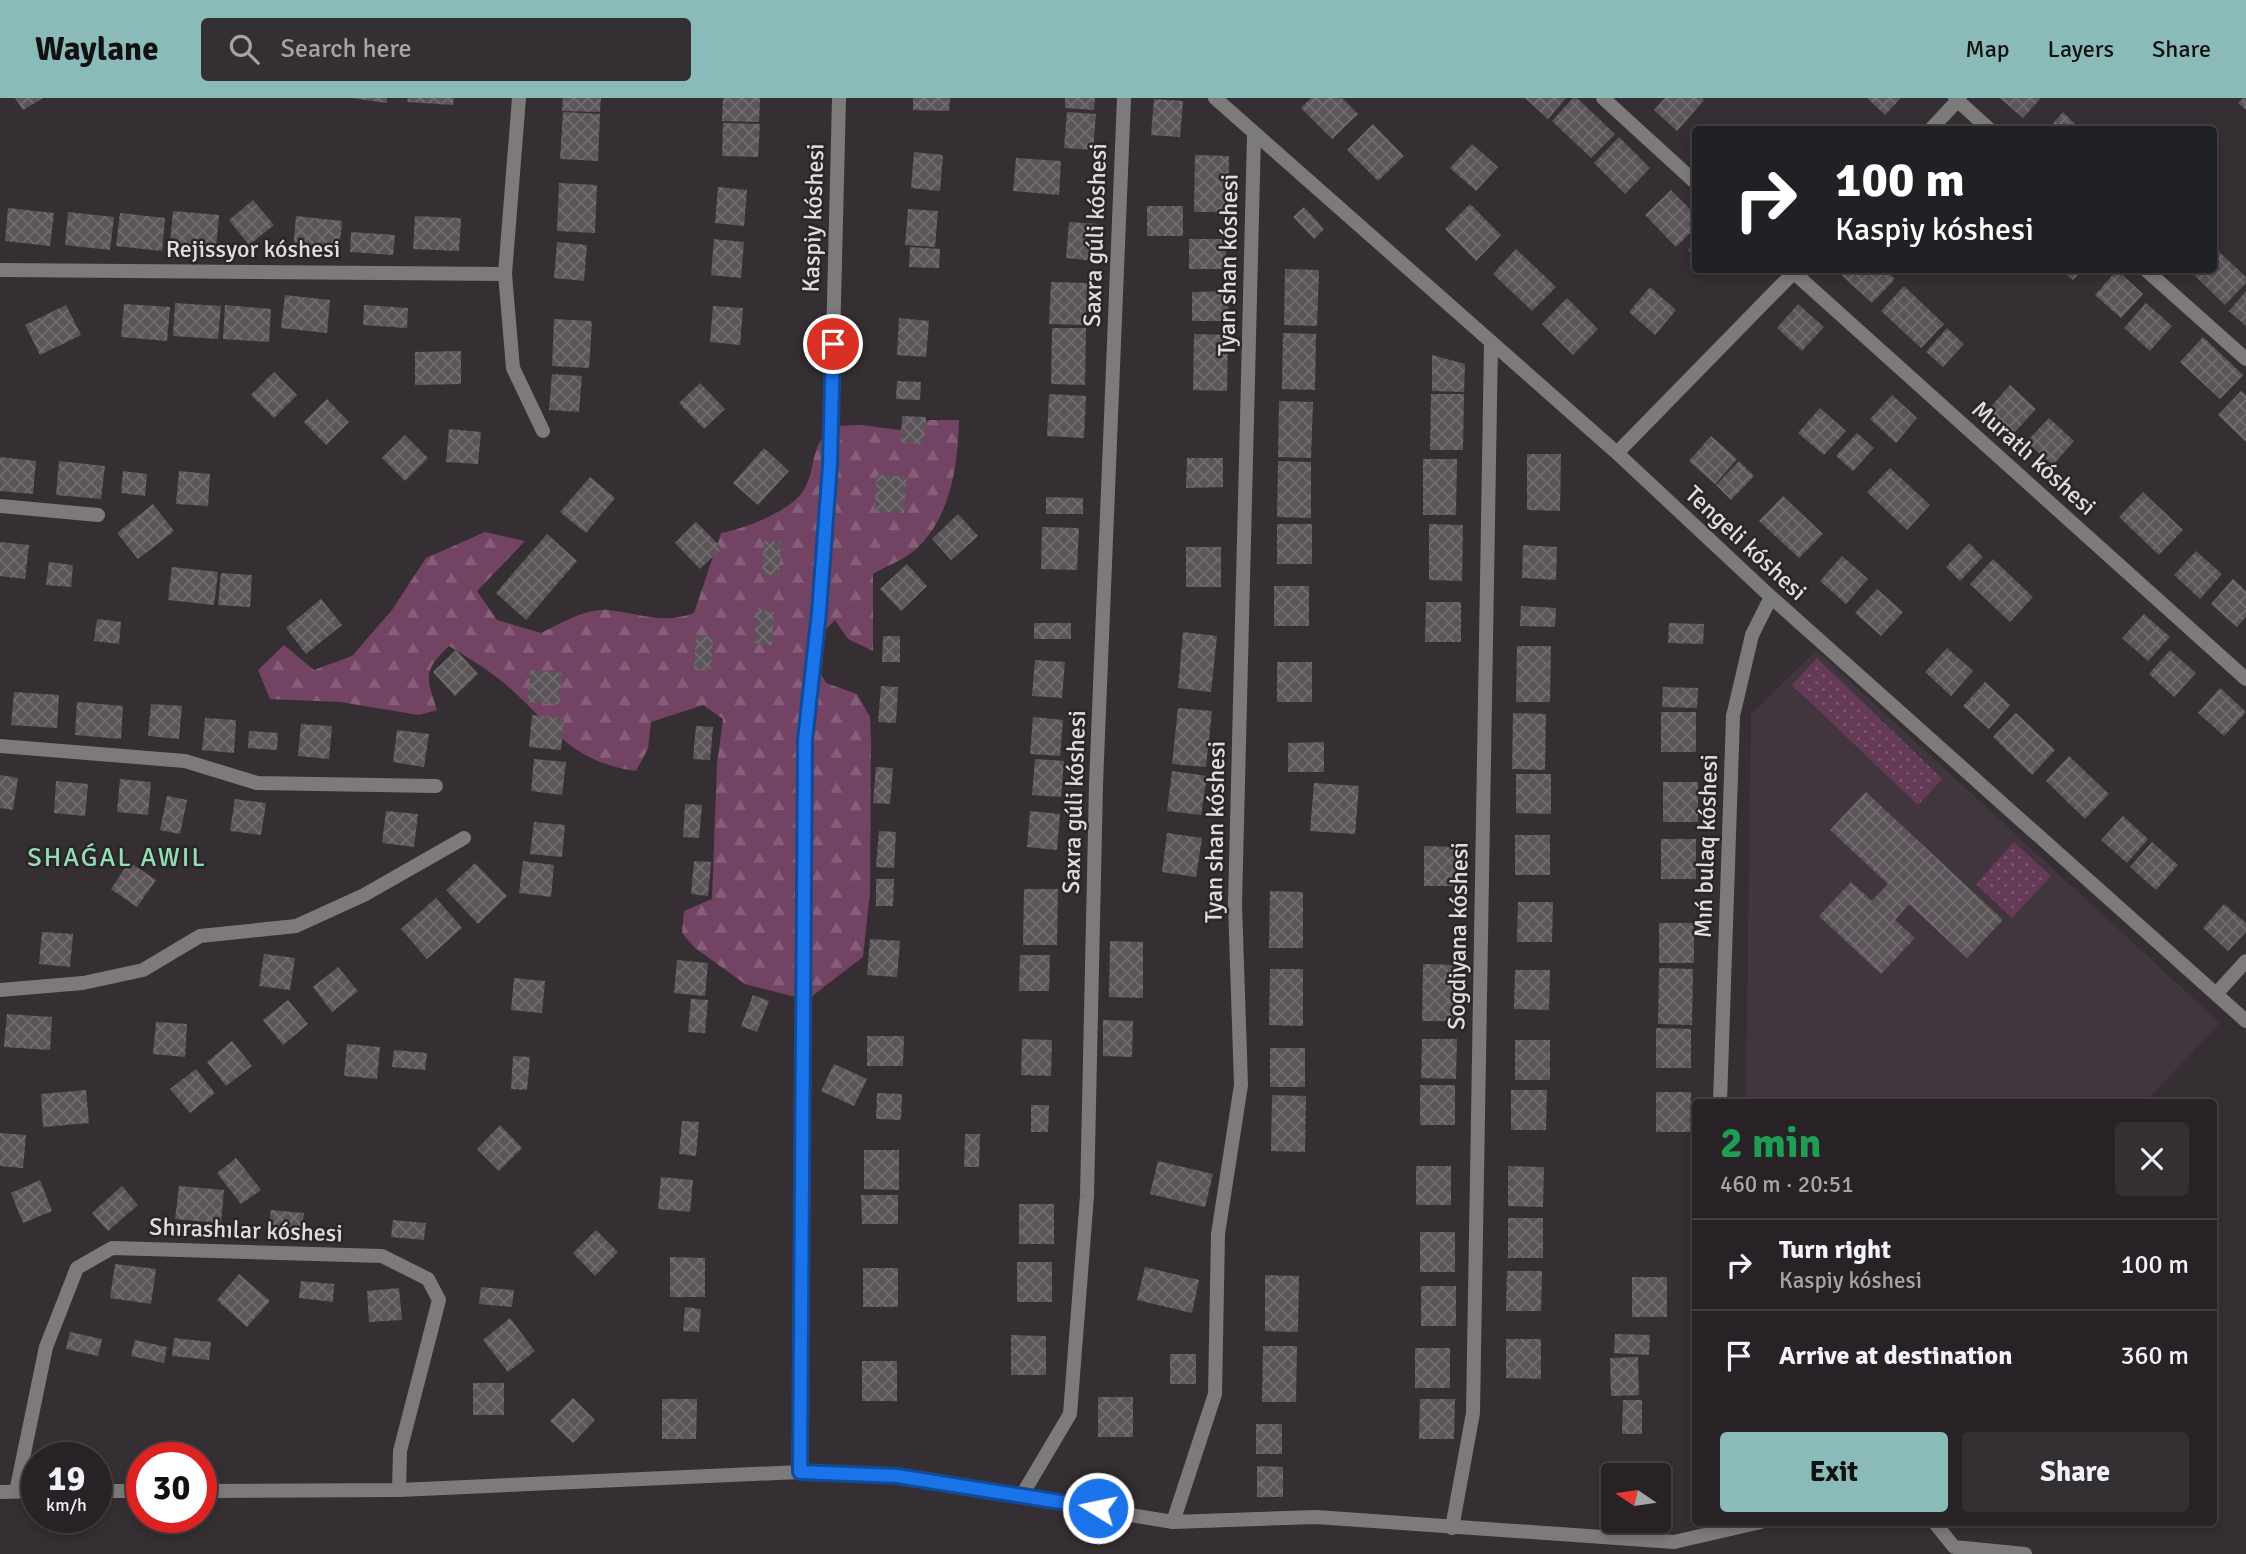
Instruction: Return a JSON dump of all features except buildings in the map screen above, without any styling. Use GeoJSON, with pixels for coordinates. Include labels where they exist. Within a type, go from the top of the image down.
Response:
{"type":"FeatureCollection","features":[{"type":"Feature","properties":{"kind":"street"},"geometry":{"type":"LineString","coordinates":[[519,98],[505,274],[513,368],[543,431]]}},
{"type":"Feature","properties":{"kind":"street","name":"Kaspiy kóshesi"},"geometry":{"type":"LineString","coordinates":[[800,1472],[805,740],[819,612],[830,465],[839,98]]}},
{"type":"Feature","properties":{"kind":"street","name":"Saxra gúli kóshesi"},"geometry":{"type":"LineString","coordinates":[[1022,1495],[1070,1414],[1087,1196],[1096,784],[1124,98]]}},
{"type":"Feature","properties":{"kind":"street","name":"Tengeli kóshesi"},"geometry":{"type":"LineString","coordinates":[[1215,98],[1617,453],[1771,597],[2246,1021]]}},
{"type":"Feature","properties":{"kind":"street"},"geometry":{"type":"LineString","coordinates":[[1603,98],[1692,179]]}},
{"type":"Feature","properties":{"kind":"street"},"geometry":{"type":"LineString","coordinates":[[1933,126],[1957,99],[1986,126]]}},
{"type":"Feature","properties":{"kind":"street","name":"Tyan shan kóshesi"},"geometry":{"type":"LineString","coordinates":[[1173,1522],[1215,1394],[1218,1234],[1241,1085],[1235,904],[1254,135]]}},
{"type":"Feature","properties":{"kind":"street","name":"Rejissyor kóshesi"},"geometry":{"type":"LineString","coordinates":[[0,270],[505,274]]}},
{"type":"Feature","properties":{"kind":"street"},"geometry":{"type":"LineString","coordinates":[[1617,453],[1791,273]]}},
{"type":"Feature","properties":{"kind":"street","name":"Muratlı kóshesi"},"geometry":{"type":"LineString","coordinates":[[1797,273],[2246,679]]}},
{"type":"Feature","properties":{"kind":"street"},"geometry":{"type":"LineString","coordinates":[[2149,273],[2246,359]]}},
{"type":"Feature","properties":{"kind":"street","name":"Sogdiyana kóshesi"},"geometry":{"type":"LineString","coordinates":[[1452,1528],[1473,1413],[1491,343]]}},
{"type":"Feature","properties":{"kind":"street"},"geometry":{"type":"LineString","coordinates":[[0,506],[98,515]]}},
{"type":"Feature","properties":{"kind":"street","name":"Mıń bulaq kóshesi"},"geometry":{"type":"LineString","coordinates":[[1720,1099],[1733,716],[1752,635],[1771,597]]}},
{"type":"Feature","properties":{"kind":"street"},"geometry":{"type":"LineString","coordinates":[[0,746],[185,761],[257,783],[436,786]]}},
{"type":"Feature","properties":{"kind":"street"},"geometry":{"type":"LineString","coordinates":[[0,990],[83,983],[143,971],[200,936],[296,926],[364,895],[464,838]]}},
{"type":"Feature","properties":{"kind":"street"},"geometry":{"type":"LineString","coordinates":[[2216,994],[2246,961]]}},
{"type":"Feature","properties":{"kind":"street","name":"Shırashılar kóshesi"},"geometry":{"type":"LineString","coordinates":[[16,1492],[46,1347],[76,1268],[112,1248],[382,1256],[428,1279],[439,1300],[400,1451],[399,1490]]}},
{"type":"Feature","properties":{"kind":"street"},"geometry":{"type":"LineString","coordinates":[[217,1491],[399,1490],[800,1472],[897,1476],[1173,1522],[1316,1517],[1674,1542],[1722,1527]]}},
{"type":"Feature","properties":{"kind":"street"},"geometry":{"type":"LineString","coordinates":[[0,1492],[21,1492]]}},
{"type":"Feature","properties":{"kind":"street"},"geometry":{"type":"LineString","coordinates":[[1937,1526],[1954,1547],[2025,1554]]}},
{"type":"Feature","properties":{"kind":"shaded area"},"geometry":{"type":"Polygon","coordinates":[[[1816,650],[2220,1023],[2148,1099],[1746,1099],[1751,714],[1816,650]]]}},
{"type":"Feature","properties":{"kind":"shaded area"},"geometry":{"type":"Polygon","coordinates":[[[1817,658],[1942,779],[1918,805],[1792,685],[1817,658]]]}},
{"type":"Feature","properties":{"kind":"shaded area"},"geometry":{"type":"Polygon","coordinates":[[[2014,842],[2051,876],[2012,918],[1976,884],[2014,842]]]}},
{"type":"Feature","properties":{"kind":"green space"},"geometry":{"type":"Polygon","coordinates":[[[929,420],[959,420],[957,455],[950,490],[937,523],[927,537],[911,554],[873,574],[873,651],[848,639],[835,620],[807,649],[826,683],[857,694],[870,717],[871,742],[870,892],[863,957],[807,1000],[745,984],[695,948],[682,933],[684,911],[712,899],[717,764],[723,719],[703,705],[651,722],[648,749],[636,771],[611,766],[573,747],[495,676],[449,646],[435,662],[429,675],[437,710],[419,715],[340,702],[270,699],[258,670],[284,645],[314,670],[352,656],[392,610],[426,558],[485,532],[525,541],[477,591],[497,620],[541,633],[591,611],[620,611],[661,618],[694,613],[721,533],[768,517],[792,503],[806,486],[816,450],[832,426],[862,425],[899,430],[929,420]]]}},
{"type":"Feature","properties":{"kind":"district","name":"SHAǴAL AWIL"},"geometry":{"type":"Point","coordinates":[117,858]}},
{"type":"Feature","properties":{"kind":"route"},"geometry":{"type":"LineString","coordinates":[[833,344],[830,465],[819,612],[805,740],[800,1472],[897,1476],[1098,1508]]}}]}
